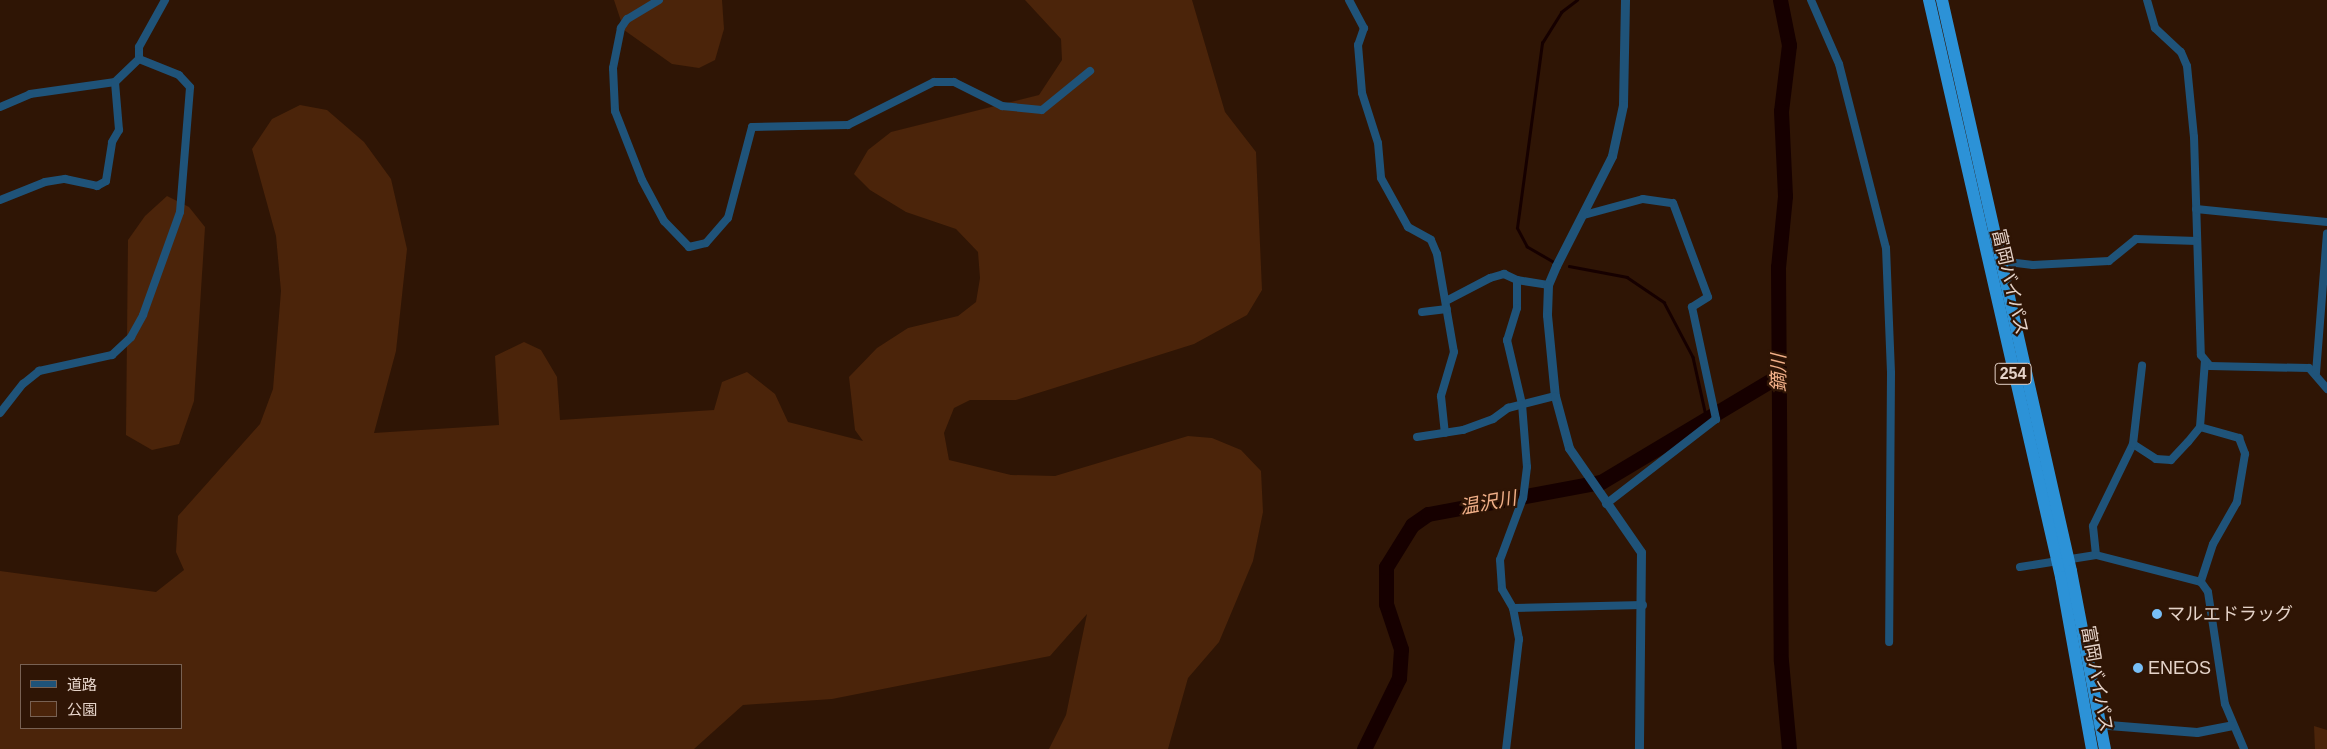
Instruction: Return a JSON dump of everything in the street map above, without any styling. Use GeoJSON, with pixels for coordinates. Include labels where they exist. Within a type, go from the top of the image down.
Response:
{"type":"FeatureCollection","features":[{"type":"Feature","properties":{"kind":"highway","name":"富岡バイパス"},"geometry":{"type":"LineString","coordinates":[[1929,0],[2062,558]]}},
{"type":"Feature","properties":{"kind":"highway","name":"富岡バイパス"},"geometry":{"type":"LineString","coordinates":[[1942,0],[2000,261],[2095,724],[2104,749]]}},
{"type":"Feature","properties":{"kind":"highway","name":"富岡バイパス"},"geometry":{"type":"LineString","coordinates":[[2092,749],[2095,724]]}},
{"type":"Feature","properties":{"kind":"street"},"geometry":{"type":"LineString","coordinates":[[139,59],[138,47],[165,0]]}},
{"type":"Feature","properties":{"kind":"street"},"geometry":{"type":"LineString","coordinates":[[659,0],[627,19],[621,28],[613,68],[616,110],[642,180],[664,220],[689,247],[706,243],[728,218],[752,127],[848,125],[870,118],[923,85],[940,81],[954,82],[1002,106],[1042,110],[1090,71]]}},
{"type":"Feature","properties":{"kind":"street"},"geometry":{"type":"LineString","coordinates":[[1349,0],[1364,28],[1358,45],[1362,92],[1378,142],[1381,178],[1408,227],[1432,240],[1454,352],[1441,396],[1445,433]]}},
{"type":"Feature","properties":{"kind":"street"},"geometry":{"type":"LineString","coordinates":[[1626,0],[1620,124],[1612,156],[1548,285],[1547,315],[1555,396],[1577,465],[1641,552],[1643,605],[1639,749]]}},
{"type":"Feature","properties":{"kind":"street"},"geometry":{"type":"LineString","coordinates":[[1811,0],[1839,64],[1886,248],[1891,373],[1890,642]]}},
{"type":"Feature","properties":{"kind":"street"},"geometry":{"type":"LineString","coordinates":[[2147,0],[2155,28],[2181,52],[2187,66],[2196,209],[2200,348],[2205,361],[2210,366],[2309,368],[2316,372],[2327,389]]}},
{"type":"Feature","properties":{"kind":"street"},"geometry":{"type":"LineString","coordinates":[[0,107],[30,94],[115,82],[139,59]]}},
{"type":"Feature","properties":{"kind":"street"},"geometry":{"type":"LineString","coordinates":[[0,413],[39,372],[112,355],[131,337],[143,314],[180,212],[190,87],[179,75],[139,59]]}},
{"type":"Feature","properties":{"kind":"street"},"geometry":{"type":"LineString","coordinates":[[0,200],[45,182],[65,179],[97,186],[106,181],[112,142],[119,130],[115,82]]}},
{"type":"Feature","properties":{"kind":"street"},"geometry":{"type":"LineString","coordinates":[[1584,215],[1643,199],[1673,203],[1708,297],[1692,307],[1716,419],[1606,504]]}},
{"type":"Feature","properties":{"kind":"street"},"geometry":{"type":"LineString","coordinates":[[2196,209],[2327,222]]}},
{"type":"Feature","properties":{"kind":"street"},"geometry":{"type":"LineString","coordinates":[[2316,372],[2327,233]]}},
{"type":"Feature","properties":{"kind":"street"},"geometry":{"type":"LineString","coordinates":[[2000,261],[2033,265],[2109,262],[2136,239],[2197,241]]}},
{"type":"Feature","properties":{"kind":"street"},"geometry":{"type":"LineString","coordinates":[[1422,312],[1446,305],[1490,278],[1504,274],[1517,280],[1548,285]]}},
{"type":"Feature","properties":{"kind":"street"},"geometry":{"type":"LineString","coordinates":[[1506,749],[1518,674],[1519,639],[1513,608],[1502,589],[1500,560],[1523,498],[1527,467],[1522,404],[1507,340],[1517,308],[1517,280]]}},
{"type":"Feature","properties":{"kind":"street"},"geometry":{"type":"LineString","coordinates":[[2133,444],[2156,460],[2171,460],[2200,427],[2205,361]]}},
{"type":"Feature","properties":{"kind":"street"},"geometry":{"type":"LineString","coordinates":[[2096,555],[2092,526],[2133,444],[2142,366]]}},
{"type":"Feature","properties":{"kind":"street"},"geometry":{"type":"LineString","coordinates":[[1417,437],[1445,433],[1493,419],[1522,404],[1555,396]]}},
{"type":"Feature","properties":{"kind":"street"},"geometry":{"type":"LineString","coordinates":[[2200,427],[2238,438],[2245,454],[2237,502],[2213,544],[2201,582]]}},
{"type":"Feature","properties":{"kind":"street"},"geometry":{"type":"LineString","coordinates":[[2020,567],[2062,558],[2096,555],[2201,582],[2208,592],[2214,647],[2232,725],[2244,749]]}},
{"type":"Feature","properties":{"kind":"street"},"geometry":{"type":"LineString","coordinates":[[1513,608],[1643,605]]}},
{"type":"Feature","properties":{"kind":"street"},"geometry":{"type":"LineString","coordinates":[[2095,724],[2197,732],[2232,725]]}},
{"type":"Feature","properties":{"kind":"green space"},"geometry":{"type":"Polygon","coordinates":[[[614,0],[722,0],[724,29],[715,60],[699,68],[672,64],[624,30],[614,0]]]}},
{"type":"Feature","properties":{"kind":"green space"},"geometry":{"type":"Polygon","coordinates":[[[1025,0],[1192,0],[1225,112],[1256,152],[1262,290],[1247,315],[1194,344],[1016,400],[970,400],[954,408],[944,433],[949,460],[1011,475],[1055,476],[1188,436],[1212,438],[1241,450],[1261,471],[1263,512],[1253,561],[1219,642],[1188,678],[1168,749],[1049,749],[1066,715],[1087,614],[1050,656],[832,699],[743,705],[694,749],[0,749],[0,571],[156,592],[184,570],[176,552],[178,516],[260,424],[273,389],[281,291],[276,236],[252,149],[272,119],[300,105],[327,110],[364,142],[391,179],[407,249],[396,351],[374,433],[499,425],[495,356],[524,342],[541,350],[557,377],[560,420],[714,410],[722,382],[747,372],[775,394],[788,422],[863,441],[855,430],[849,377],[877,348],[908,328],[958,316],[976,302],[980,278],[978,252],[956,229],[906,212],[870,190],[854,174],[868,150],[891,132],[1039,95],[1062,60],[1061,39],[1025,0]]]}},
{"type":"Feature","properties":{"kind":"green space"},"geometry":{"type":"Polygon","coordinates":[[[167,196],[189,207],[205,227],[194,401],[179,444],[152,450],[126,435],[128,240],[145,216],[167,196]]]}},
{"type":"Feature","properties":{"kind":"green space"},"geometry":{"type":"Polygon","coordinates":[[[2314,726],[2327,730],[2327,749],[2315,749],[2314,726]]]}},
{"type":"Feature","properties":{"kind":"waterway"},"geometry":{"type":"LineString","coordinates":[[1553,262],[1527,247],[1517,228],[1542,43],[1561,12],[1577,0]]}},
{"type":"Feature","properties":{"kind":"waterway","name":"温沢川"},"geometry":{"type":"LineString","coordinates":[[1780,0],[1789,45],[1781,111],[1785,196],[1778,267],[1781,661],[1789,749]]}},
{"type":"Feature","properties":{"kind":"waterway"},"geometry":{"type":"LineString","coordinates":[[1569,266],[1627,277],[1664,302],[1693,357],[1707,420]]}},
{"type":"Feature","properties":{"kind":"waterway","name":"温沢川"},"geometry":{"type":"LineString","coordinates":[[1364,749],[1399,678],[1401,649],[1386,604],[1386,567],[1412,525],[1428,514],[1601,482],[1778,376]]}},
{"type":"Feature","properties":{"kind":"place","name":"マルエドラッグ"},"geometry":{"type":"Point","coordinates":[2157,614]}},
{"type":"Feature","properties":{"kind":"place","name":"ENEOS"},"geometry":{"type":"Point","coordinates":[2138,668]}},
{"type":"Feature","properties":{"kind":"water label","name":"鏑川"},"geometry":{"type":"Point","coordinates":[1779,373]}}]}
